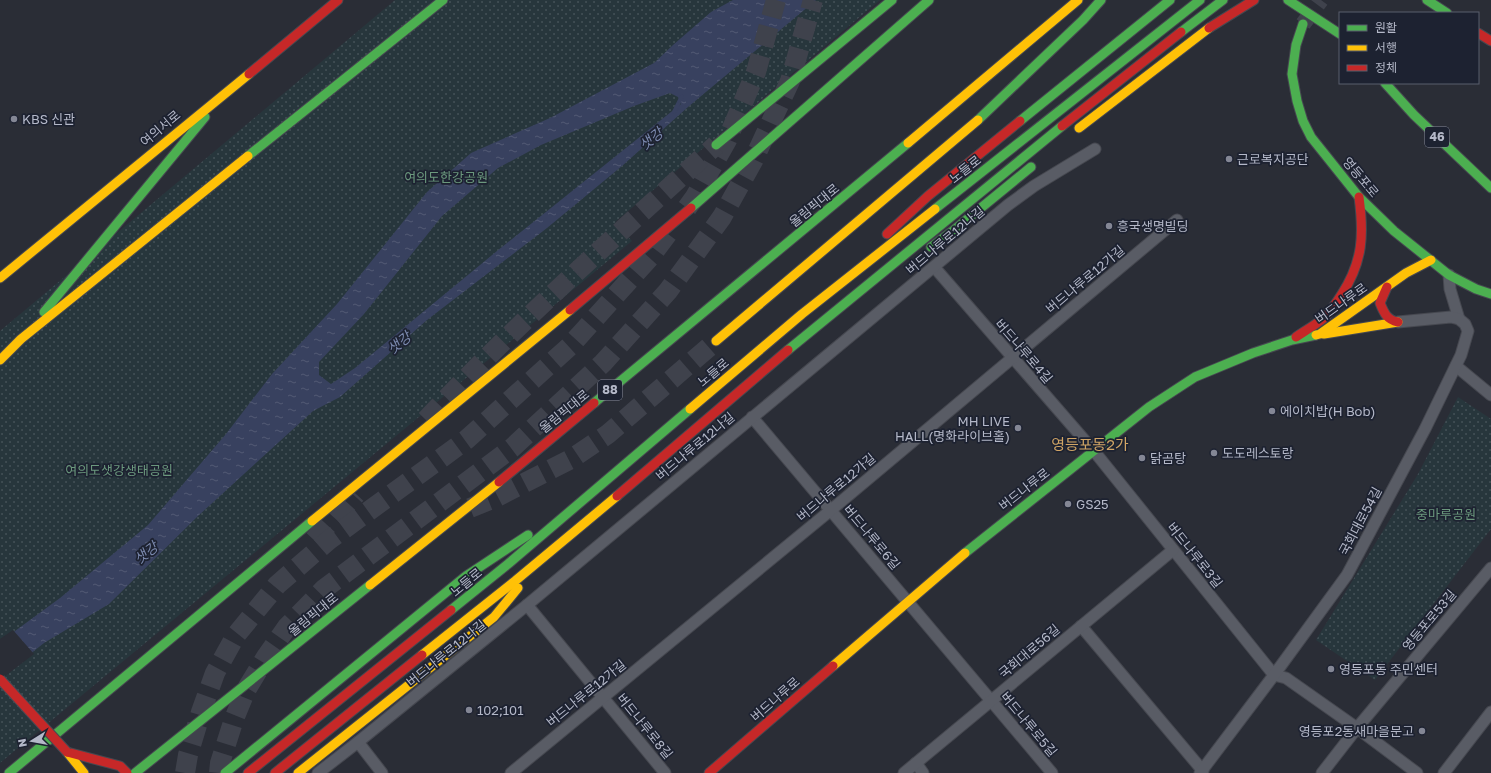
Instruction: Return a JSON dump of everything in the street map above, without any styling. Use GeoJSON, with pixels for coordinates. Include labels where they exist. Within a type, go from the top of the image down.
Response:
{"type":"FeatureCollection","features":[{"type":"Feature","properties":{"kind":"main road","name":"여의서로"},"geometry":{"type":"LineString","coordinates":[[0,278],[338,0]]}},
{"type":"Feature","properties":{"kind":"main road"},"geometry":{"type":"LineString","coordinates":[[21,339],[443,0]]}},
{"type":"Feature","properties":{"kind":"main road"},"geometry":{"type":"LineString","coordinates":[[716,145],[892,0]]}},
{"type":"Feature","properties":{"kind":"main road"},"geometry":{"type":"LineString","coordinates":[[9,773],[206,608],[557,321],[689,210],[929,0]]}},
{"type":"Feature","properties":{"kind":"main road","name":"올림픽대로"},"geometry":{"type":"LineString","coordinates":[[135,773],[486,492],[875,171],[1078,0]]}},
{"type":"Feature","properties":{"kind":"main road"},"geometry":{"type":"LineString","coordinates":[[716,341],[965,132],[1083,20],[1101,0]]}},
{"type":"Feature","properties":{"kind":"main road"},"geometry":{"type":"LineString","coordinates":[[802,314],[928,196],[1170,0]]}},
{"type":"Feature","properties":{"kind":"main road","name":"노들로"},"geometry":{"type":"LineString","coordinates":[[248,773],[508,564],[802,314],[1200,0]]}},
{"type":"Feature","properties":{"kind":"main road"},"geometry":{"type":"LineString","coordinates":[[275,773],[551,551],[799,341],[1102,94],[1223,0]]}},
{"type":"Feature","properties":{"kind":"main road"},"geometry":{"type":"LineString","coordinates":[[1238,10],[1243,0]]}},
{"type":"Feature","properties":{"kind":"main road"},"geometry":{"type":"LineString","coordinates":[[1070,134],[1210,28],[1254,0]]}},
{"type":"Feature","properties":{"kind":"main road"},"geometry":{"type":"LineString","coordinates":[[1288,0],[1339,33]]}},
{"type":"Feature","properties":{"kind":"main road"},"geometry":{"type":"LineString","coordinates":[[1427,0],[1445,12]]}},
{"type":"Feature","properties":{"kind":"main road"},"geometry":{"type":"LineString","coordinates":[[1315,6],[1339,33]]}},
{"type":"Feature","properties":{"kind":"main road","name":"영등포로"},"geometry":{"type":"LineString","coordinates":[[1302,24],[1296,45],[1292,74],[1297,101],[1303,121],[1311,137],[1359,196],[1394,231],[1449,275],[1476,289],[1491,294]]}},
{"type":"Feature","properties":{"kind":"main road"},"geometry":{"type":"LineString","coordinates":[[1479,33],[1491,41]]}},
{"type":"Feature","properties":{"kind":"main road","name":"46"},"geometry":{"type":"LineString","coordinates":[[1386,84],[1414,115],[1491,188]]}},
{"type":"Feature","properties":{"kind":"main road"},"geometry":{"type":"LineString","coordinates":[[0,360],[21,339],[230,88]]}},
{"type":"Feature","properties":{"kind":"main road"},"geometry":{"type":"LineString","coordinates":[[799,341],[954,230],[1040,160]]}},
{"type":"Feature","properties":{"kind":"main road"},"geometry":{"type":"LineString","coordinates":[[1292,340],[1326,316],[1340,298],[1354,274],[1362,250],[1363,222],[1359,196]]}},
{"type":"Feature","properties":{"kind":"main road","name":"버드나루로"},"geometry":{"type":"LineString","coordinates":[[709,773],[908,601],[999,525],[1149,407],[1195,377],[1253,353],[1292,340],[1320,334],[1406,273],[1431,260]]}},
{"type":"Feature","properties":{"kind":"main road"},"geometry":{"type":"LineString","coordinates":[[1387,287],[1380,303],[1384,314],[1390,321],[1398,322]]}},
{"type":"Feature","properties":{"kind":"main road"},"geometry":{"type":"LineString","coordinates":[[1320,334],[1398,322]]}},
{"type":"Feature","properties":{"kind":"main road"},"geometry":{"type":"LineString","coordinates":[[225,773],[466,576],[583,499]]}},
{"type":"Feature","properties":{"kind":"main road"},"geometry":{"type":"LineString","coordinates":[[298,773],[494,617],[551,551]]}},
{"type":"Feature","properties":{"kind":"main road"},"geometry":{"type":"LineString","coordinates":[[0,679],[67,752],[84,773]]}},
{"type":"Feature","properties":{"kind":"main road"},"geometry":{"type":"LineString","coordinates":[[67,752],[67,766]]}},
{"type":"Feature","properties":{"kind":"main road"},"geometry":{"type":"LineString","coordinates":[[67,752],[120,766],[127,773]]}},
{"type":"Feature","properties":{"kind":"street","name":"버드나루로12나길"},"geometry":{"type":"LineString","coordinates":[[318,773],[527,605],[1008,205],[1034,186],[1095,149]]}},
{"type":"Feature","properties":{"kind":"street","name":"버드나루로12가길"},"geometry":{"type":"LineString","coordinates":[[511,773],[604,698],[1013,359],[1177,220]]}},
{"type":"Feature","properties":{"kind":"street","name":"버드나루로4길"},"geometry":{"type":"LineString","coordinates":[[934,268],[1094,451]]}},
{"type":"Feature","properties":{"kind":"street"},"geometry":{"type":"LineString","coordinates":[[1449,275],[1450,289],[1459,319]]}},
{"type":"Feature","properties":{"kind":"street"},"geometry":{"type":"LineString","coordinates":[[1398,322],[1451,317],[1459,319]]}},
{"type":"Feature","properties":{"kind":"street","name":"국회대로54길"},"geometry":{"type":"LineString","coordinates":[[1081,626],[1202,772],[1347,575],[1425,429],[1461,355],[1468,331],[1465,324],[1459,319]]}},
{"type":"Feature","properties":{"kind":"street"},"geometry":{"type":"LineString","coordinates":[[1456,366],[1491,395]]}},
{"type":"Feature","properties":{"kind":"street","name":"버드나루로6길"},"geometry":{"type":"LineString","coordinates":[[752,417],[908,601]]}},
{"type":"Feature","properties":{"kind":"street","name":"버드나루로3길"},"geometry":{"type":"LineString","coordinates":[[1094,451],[1172,550],[1274,675]]}},
{"type":"Feature","properties":{"kind":"street","name":"국회대로56길"},"geometry":{"type":"LineString","coordinates":[[904,773],[1172,550]]}},
{"type":"Feature","properties":{"kind":"street","name":"영등포로53길"},"geometry":{"type":"LineString","coordinates":[[1322,773],[1357,728],[1491,568]]}},
{"type":"Feature","properties":{"kind":"street","name":"버드나루로5길"},"geometry":{"type":"LineString","coordinates":[[908,601],[1052,773]]}},
{"type":"Feature","properties":{"kind":"street","name":"버드나루로8길"},"geometry":{"type":"LineString","coordinates":[[527,605],[665,773]]}},
{"type":"Feature","properties":{"kind":"street"},"geometry":{"type":"LineString","coordinates":[[1274,675],[1286,678],[1357,728],[1417,773]]}},
{"type":"Feature","properties":{"kind":"street"},"geometry":{"type":"LineString","coordinates":[[1444,773],[1491,712]]}},
{"type":"Feature","properties":{"kind":"street"},"geometry":{"type":"LineString","coordinates":[[358,742],[382,773]]}},
{"type":"Feature","properties":{"kind":"street"},"geometry":{"type":"LineString","coordinates":[[916,763],[923,773]]}},
{"type":"Feature","properties":{"kind":"green space","name":"여의도한강공원"},"geometry":{"type":"Polygon","coordinates":[[[395,0],[880,0],[615,222],[632,241],[0,763],[0,331],[395,0]]]}},
{"type":"Feature","properties":{"kind":"green space","name":"중마루공원"},"geometry":{"type":"Polygon","coordinates":[[[1458,397],[1491,419],[1491,529],[1375,680],[1316,640],[1418,474],[1458,397]]]}},
{"type":"Feature","properties":{"kind":"water"},"geometry":{"type":"Polygon","coordinates":[[[733,0],[816,0],[547,228],[427,320],[340,397],[313,411],[198,516],[109,604],[44,643],[0,678],[0,642],[60,598],[148,525],[226,434],[272,374],[337,304],[427,192],[471,153],[550,118],[654,63],[711,12],[733,0]],[[670,93],[634,106],[541,145],[498,168],[442,216],[364,314],[319,362],[319,375],[331,384],[355,368],[497,251],[681,104],[678,97],[670,93]]]}},
{"type":"Feature","properties":{"kind":"pier"},"geometry":{"type":"Polygon","coordinates":[[[13,630],[34,654],[0,680],[0,639],[13,630]]]}},
{"type":"Feature","properties":{"kind":"waterway","name":"샛강"},"geometry":{"type":"LineString","coordinates":[[674,112],[682,96]]}},
{"type":"Feature","properties":{"kind":"tunnel"},"geometry":{"type":"LineString","coordinates":[[687,208],[695,197],[727,140],[756,72],[776,0]]}},
{"type":"Feature","properties":{"kind":"tunnel"},"geometry":{"type":"LineString","coordinates":[[219,773],[220,763],[234,719],[246,690],[266,657],[287,627],[324,589],[512,448],[603,363],[668,291],[722,217],[753,161],[790,81],[813,0]]}},
{"type":"Feature","properties":{"kind":"tunnel"},"geometry":{"type":"LineString","coordinates":[[1303,24],[1321,0]]}},
{"type":"Feature","properties":{"kind":"tunnel"},"geometry":{"type":"LineString","coordinates":[[426,420],[532,314],[716,145]]}},
{"type":"Feature","properties":{"kind":"tunnel"},"geometry":{"type":"LineString","coordinates":[[185,773],[188,755],[215,673],[236,635],[277,585],[329,540],[466,440],[570,346],[651,256],[669,232]]}},
{"type":"Feature","properties":{"kind":"tunnel"},"geometry":{"type":"LineString","coordinates":[[470,508],[497,497],[571,459],[608,434],[716,341]]}},
{"type":"Feature","properties":{"kind":"tunnel"},"geometry":{"type":"LineString","coordinates":[[314,540],[356,494]]}},
{"type":"Feature","properties":{"kind":"traffic: fast"},"geometry":{"type":"LineString","coordinates":[[248,156],[443,0]]}},
{"type":"Feature","properties":{"kind":"traffic: fast"},"geometry":{"type":"LineString","coordinates":[[716,145],[892,0]]}},
{"type":"Feature","properties":{"kind":"traffic: fast"},"geometry":{"type":"LineString","coordinates":[[691,208],[929,0]]}},
{"type":"Feature","properties":{"kind":"traffic: fast"},"geometry":{"type":"LineString","coordinates":[[978,120],[1083,20],[1101,0]]}},
{"type":"Feature","properties":{"kind":"traffic: fast"},"geometry":{"type":"LineString","coordinates":[[1020,121],[1170,0]]}},
{"type":"Feature","properties":{"kind":"traffic: fast"},"geometry":{"type":"LineString","coordinates":[[935,209],[1200,0]]}},
{"type":"Feature","properties":{"kind":"traffic: fast"},"geometry":{"type":"LineString","coordinates":[[1181,32],[1223,0]]}},
{"type":"Feature","properties":{"kind":"traffic: fast"},"geometry":{"type":"LineString","coordinates":[[1288,0],[1339,33]]}},
{"type":"Feature","properties":{"kind":"traffic: fast"},"geometry":{"type":"LineString","coordinates":[[1427,0],[1445,12]]}},
{"type":"Feature","properties":{"kind":"traffic: fast"},"geometry":{"type":"LineString","coordinates":[[1303,24],[1296,45],[1292,74],[1297,101],[1303,121],[1311,137],[1359,197],[1394,231],[1449,275],[1476,289],[1491,294]]}},
{"type":"Feature","properties":{"kind":"traffic: fast"},"geometry":{"type":"LineString","coordinates":[[1386,84],[1414,115],[1491,188]]}},
{"type":"Feature","properties":{"kind":"traffic: fast"},"geometry":{"type":"LineString","coordinates":[[44,312],[205,117]]}},
{"type":"Feature","properties":{"kind":"traffic: fast"},"geometry":{"type":"LineString","coordinates":[[788,350],[1062,126]]}},
{"type":"Feature","properties":{"kind":"traffic: fast"},"geometry":{"type":"LineString","coordinates":[[594,403],[908,143]]}},
{"type":"Feature","properties":{"kind":"traffic: fast"},"geometry":{"type":"LineString","coordinates":[[931,247],[1031,167]]}},
{"type":"Feature","properties":{"kind":"traffic: fast"},"geometry":{"type":"LineString","coordinates":[[965,553],[1149,407],[1195,377],[1253,353],[1292,340],[1316,335]]}},
{"type":"Feature","properties":{"kind":"traffic: fast"},"geometry":{"type":"LineString","coordinates":[[451,610],[508,564],[690,409]]}},
{"type":"Feature","properties":{"kind":"traffic: fast"},"geometry":{"type":"LineString","coordinates":[[9,773],[312,521]]}},
{"type":"Feature","properties":{"kind":"traffic: fast"},"geometry":{"type":"LineString","coordinates":[[225,773],[466,576],[528,535]]}},
{"type":"Feature","properties":{"kind":"traffic: fast"},"geometry":{"type":"LineString","coordinates":[[135,773],[370,585]]}},
{"type":"Feature","properties":{"kind":"traffic: slow"},"geometry":{"type":"LineString","coordinates":[[908,143],[1078,0]]}},
{"type":"Feature","properties":{"kind":"traffic: slow"},"geometry":{"type":"LineString","coordinates":[[1079,128],[1209,28]]}},
{"type":"Feature","properties":{"kind":"traffic: slow"},"geometry":{"type":"LineString","coordinates":[[0,278],[249,74]]}},
{"type":"Feature","properties":{"kind":"traffic: slow"},"geometry":{"type":"LineString","coordinates":[[716,341],[978,120]]}},
{"type":"Feature","properties":{"kind":"traffic: slow"},"geometry":{"type":"LineString","coordinates":[[0,360],[21,339],[248,156]]}},
{"type":"Feature","properties":{"kind":"traffic: slow"},"geometry":{"type":"LineString","coordinates":[[690,409],[802,314],[935,209]]}},
{"type":"Feature","properties":{"kind":"traffic: slow"},"geometry":{"type":"LineString","coordinates":[[1316,335],[1320,334],[1406,273],[1431,260]]}},
{"type":"Feature","properties":{"kind":"traffic: slow"},"geometry":{"type":"LineString","coordinates":[[312,521],[570,310]]}},
{"type":"Feature","properties":{"kind":"traffic: slow"},"geometry":{"type":"LineString","coordinates":[[1324,334],[1398,322]]}},
{"type":"Feature","properties":{"kind":"traffic: slow"},"geometry":{"type":"LineString","coordinates":[[370,585],[499,482]]}},
{"type":"Feature","properties":{"kind":"traffic: slow"},"geometry":{"type":"LineString","coordinates":[[422,655],[515,581],[617,496]]}},
{"type":"Feature","properties":{"kind":"traffic: slow"},"geometry":{"type":"LineString","coordinates":[[833,666],[965,553]]}},
{"type":"Feature","properties":{"kind":"traffic: slow"},"geometry":{"type":"LineString","coordinates":[[298,773],[494,617],[518,588]]}},
{"type":"Feature","properties":{"kind":"traffic: slow"},"geometry":{"type":"LineString","coordinates":[[67,752],[84,773]]}},
{"type":"Feature","properties":{"kind":"traffic: jam"},"geometry":{"type":"LineString","coordinates":[[249,74],[338,0]]}},
{"type":"Feature","properties":{"kind":"traffic: jam"},"geometry":{"type":"LineString","coordinates":[[1209,28],[1254,0]]}},
{"type":"Feature","properties":{"kind":"traffic: jam"},"geometry":{"type":"LineString","coordinates":[[1062,126],[1181,32]]}},
{"type":"Feature","properties":{"kind":"traffic: jam"},"geometry":{"type":"LineString","coordinates":[[1479,34],[1491,41]]}},
{"type":"Feature","properties":{"kind":"traffic: jam"},"geometry":{"type":"LineString","coordinates":[[887,234],[928,196],[1020,121]]}},
{"type":"Feature","properties":{"kind":"traffic: jam"},"geometry":{"type":"LineString","coordinates":[[1296,337],[1327,315],[1349,282],[1358,259],[1360,247],[1361,211],[1359,197]]}},
{"type":"Feature","properties":{"kind":"traffic: jam"},"geometry":{"type":"LineString","coordinates":[[570,310],[691,208]]}},
{"type":"Feature","properties":{"kind":"traffic: jam"},"geometry":{"type":"LineString","coordinates":[[1387,287],[1380,303],[1386,316],[1391,320],[1398,322]]}},
{"type":"Feature","properties":{"kind":"traffic: jam"},"geometry":{"type":"LineString","coordinates":[[617,496],[788,350]]}},
{"type":"Feature","properties":{"kind":"traffic: jam"},"geometry":{"type":"LineString","coordinates":[[499,482],[594,403]]}},
{"type":"Feature","properties":{"kind":"traffic: jam"},"geometry":{"type":"LineString","coordinates":[[248,773],[451,610]]}},
{"type":"Feature","properties":{"kind":"traffic: jam"},"geometry":{"type":"LineString","coordinates":[[275,773],[422,655]]}},
{"type":"Feature","properties":{"kind":"traffic: jam"},"geometry":{"type":"LineString","coordinates":[[709,773],[833,666]]}},
{"type":"Feature","properties":{"kind":"traffic: jam"},"geometry":{"type":"LineString","coordinates":[[0,679],[67,752]]}},
{"type":"Feature","properties":{"kind":"traffic: jam"},"geometry":{"type":"LineString","coordinates":[[67,752],[120,766],[127,773]]}},
{"type":"Feature","properties":{"kind":"place","name":"KBS 신관"},"geometry":{"type":"Point","coordinates":[14,119]}},
{"type":"Feature","properties":{"kind":"place","name":"근로복지공단"},"geometry":{"type":"Point","coordinates":[1229,159]}},
{"type":"Feature","properties":{"kind":"place","name":"흥국생명빌딩"},"geometry":{"type":"Point","coordinates":[1109,226]}},
{"type":"Feature","properties":{"kind":"place","name":"에이치밥(H Bob)"},"geometry":{"type":"Point","coordinates":[1272,411]}},
{"type":"Feature","properties":{"kind":"place","name":"MH LIVE HALL(명화라이브홀)"},"geometry":{"type":"Point","coordinates":[1018,428]}},
{"type":"Feature","properties":{"kind":"place","name":"도도레스토랑"},"geometry":{"type":"Point","coordinates":[1214,453]}},
{"type":"Feature","properties":{"kind":"place","name":"닭곰탕"},"geometry":{"type":"Point","coordinates":[1142,458]}},
{"type":"Feature","properties":{"kind":"place","name":"GS25"},"geometry":{"type":"Point","coordinates":[1068,504]}},
{"type":"Feature","properties":{"kind":"place","name":"영등포동 주민센터"},"geometry":{"type":"Point","coordinates":[1331,669]}},
{"type":"Feature","properties":{"kind":"place","name":"102;101"},"geometry":{"type":"Point","coordinates":[469,710]}},
{"type":"Feature","properties":{"kind":"place","name":"영등포2동새마을문고"},"geometry":{"type":"Point","coordinates":[1422,731]}},
{"type":"Feature","properties":{"kind":"district","name":"영등포동2가"},"geometry":{"type":"Point","coordinates":[1090,445]}},
{"type":"Feature","properties":{"kind":"park label","name":"여의도샛강생태공원"},"geometry":{"type":"Point","coordinates":[119,470]}}]}
